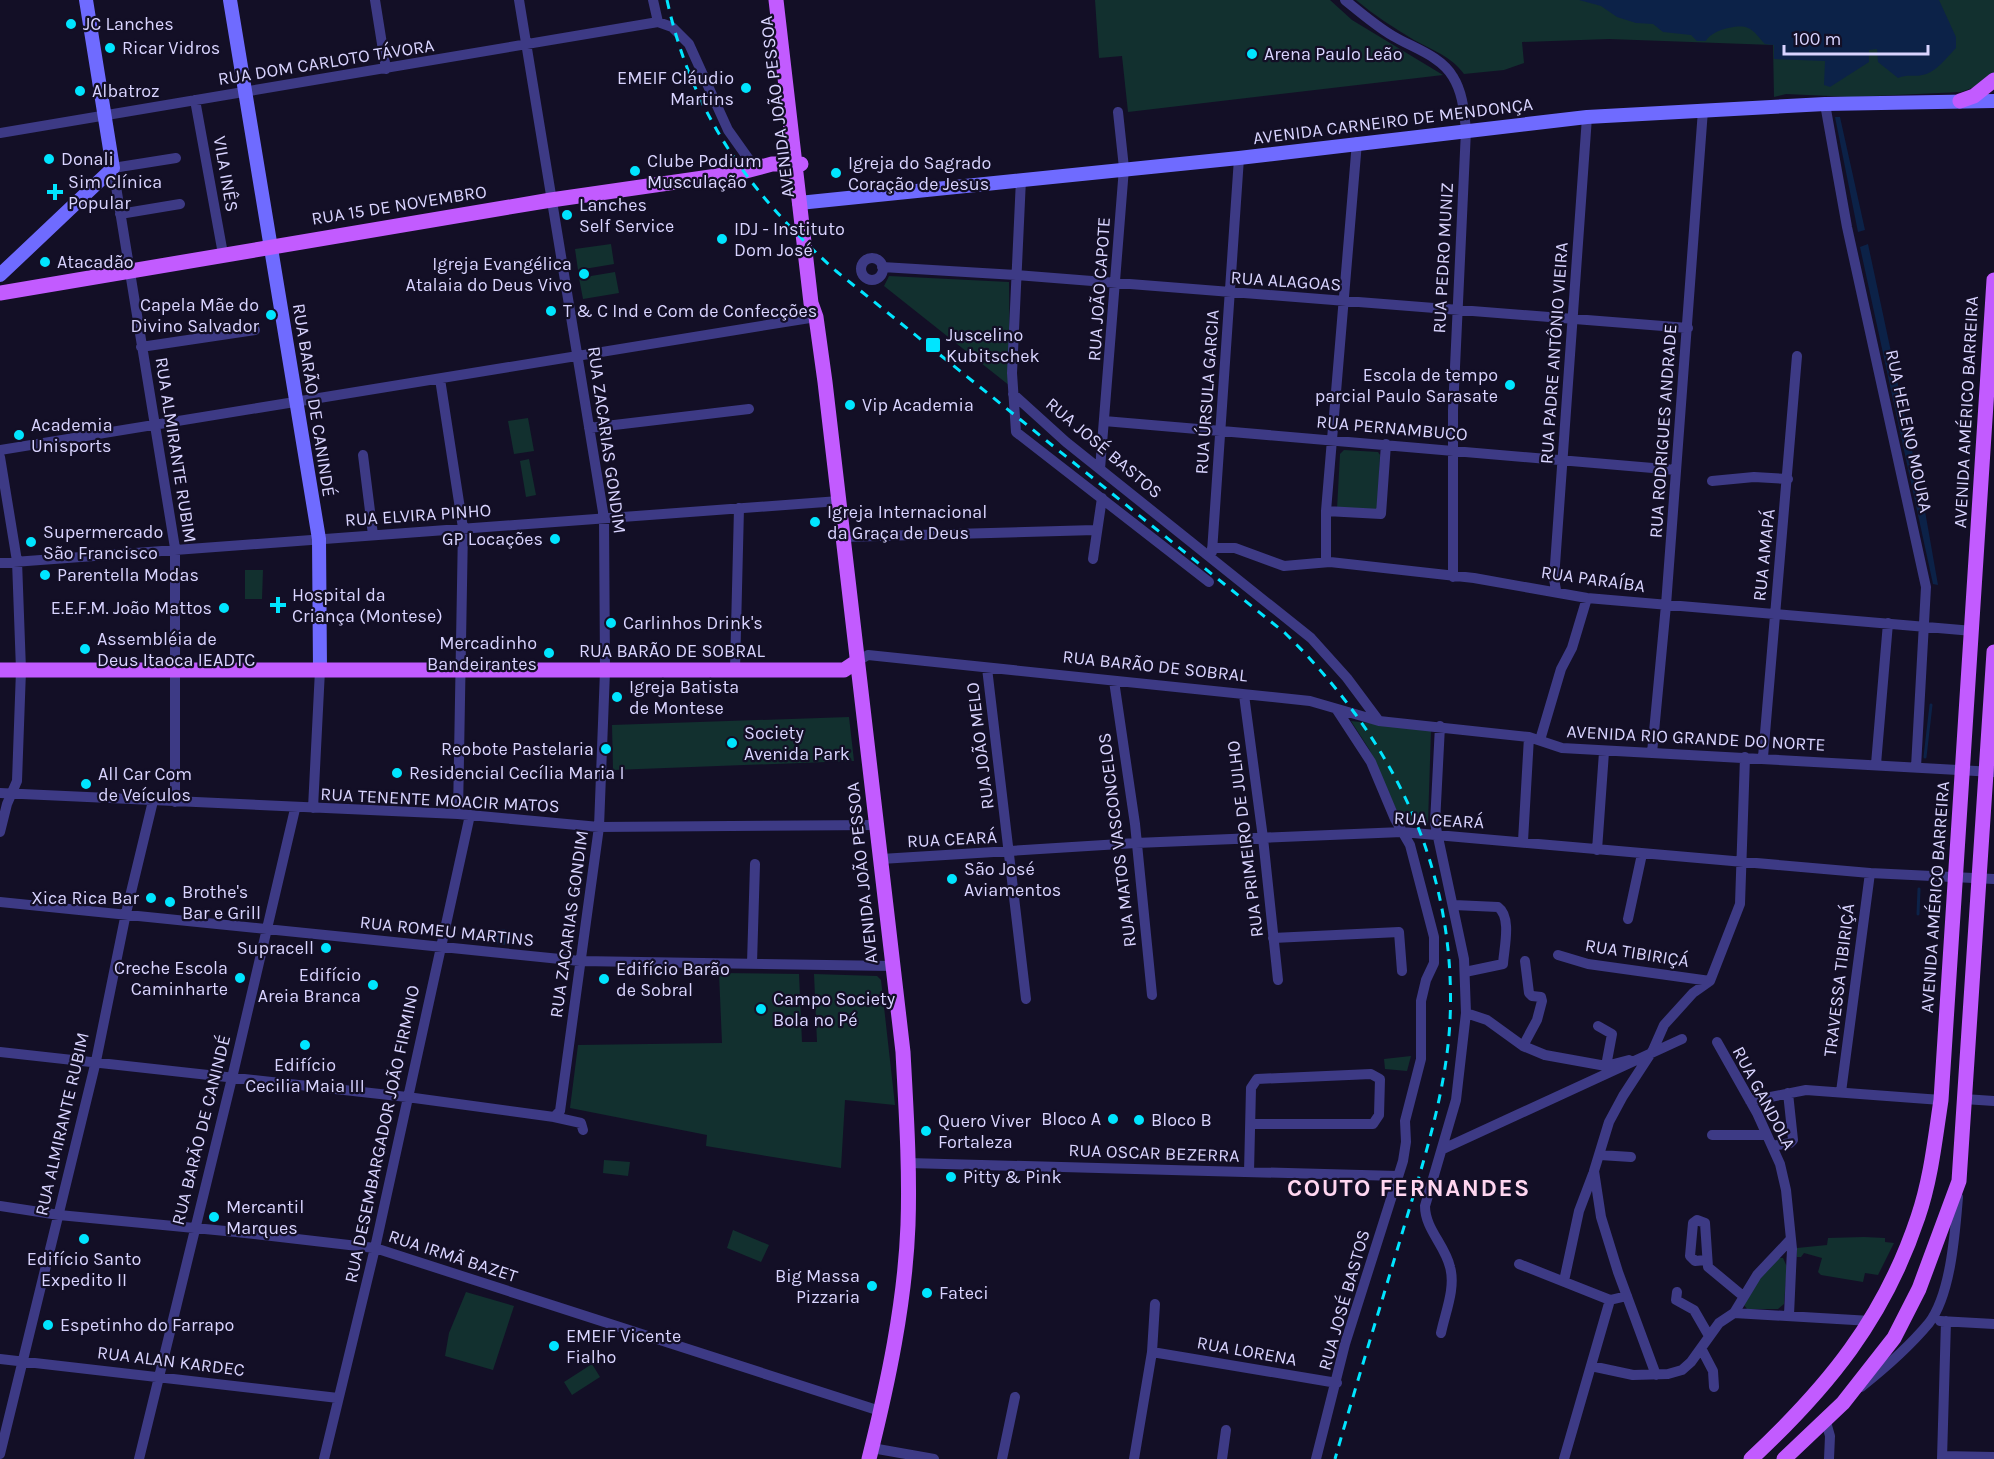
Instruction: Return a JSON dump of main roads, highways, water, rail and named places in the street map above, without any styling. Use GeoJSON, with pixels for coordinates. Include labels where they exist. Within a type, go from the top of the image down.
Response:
{"type":"FeatureCollection","features":[{"type":"Feature","properties":{"kind":"main road","name":"RUA ALMIRANTE RUBIM"},"geometry":{"type":"LineString","coordinates":[[0,275],[113,168],[86,0]]}},
{"type":"Feature","properties":{"kind":"main road","name":"RUA BARÃO DE CANINDÉ"},"geometry":{"type":"LineString","coordinates":[[230,0],[319,539],[320,670]]}},
{"type":"Feature","properties":{"kind":"main road","name":"AVENIDA JOÃO PESSOA"},"geometry":{"type":"LineString","coordinates":[[776,0],[799,163]]}},
{"type":"Feature","properties":{"kind":"main road","name":"AVENIDA JOÃO PESSOA"},"geometry":{"type":"LineString","coordinates":[[784,0],[810,303],[816,317],[839,501],[903,1052],[908,1162],[908,1227],[894,1342],[871,1453]]}},
{"type":"Feature","properties":{"kind":"main road"},"geometry":{"type":"LineString","coordinates":[[1960,101],[1974,96],[1994,80]]}},
{"type":"Feature","properties":{"kind":"main road","name":"AVENIDA CARNEIRO DE MENDONÇA"},"geometry":{"type":"LineString","coordinates":[[803,202],[1239,158],[1357,142],[1587,117],[1826,104],[1994,101]]}},
{"type":"Feature","properties":{"kind":"main road","name":"RUA 15 DE NOVEMBRO"},"geometry":{"type":"LineString","coordinates":[[0,293],[551,200],[799,163]]}},
{"type":"Feature","properties":{"kind":"main road","name":"AVENIDA AMÉRICO BARREIRA"},"geometry":{"type":"LineString","coordinates":[[1751,1459],[1808,1404],[1840,1367],[1871,1322],[1918,1217],[1931,1167],[1941,1100],[1994,280]]}},
{"type":"Feature","properties":{"kind":"main road"},"geometry":{"type":"LineString","coordinates":[[1784,1459],[1826,1422],[1879,1358],[1906,1315],[1932,1256],[1959,1181],[1978,878],[1990,772],[1994,652]]}},
{"type":"Feature","properties":{"kind":"main road","name":"RUA BARÃO DE SOBRAL"},"geometry":{"type":"LineString","coordinates":[[0,670],[844,670],[856,662]]}},
{"type":"Feature","properties":{"kind":"water"},"geometry":{"type":"Polygon","coordinates":[[[1579,0],[1939,0],[1956,37],[1956,48],[1941,64],[1927,74],[1898,78],[1878,62],[1877,49],[1869,50],[1869,62],[1830,87],[1824,85],[1825,61],[1774,59],[1774,45],[1765,44],[1748,28],[1725,29],[1713,34],[1706,41],[1697,41],[1691,35],[1663,32],[1653,24],[1636,23],[1617,17],[1601,6],[1579,0]]]}},
{"type":"Feature","properties":{"kind":"water"},"geometry":{"type":"Polygon","coordinates":[[[1835,117],[1840,117],[1865,230],[1858,232],[1835,117]]]}},
{"type":"Feature","properties":{"kind":"water"},"geometry":{"type":"Polygon","coordinates":[[[1868,244],[1925,511],[1938,585],[1933,584],[1860,247],[1868,244]]]}},
{"type":"Feature","properties":{"kind":"water"},"geometry":{"type":"Polygon","coordinates":[[[502,929],[510,937],[502,945],[494,937],[502,929]]]}},
{"type":"Feature","properties":{"kind":"waterway"},"geometry":{"type":"LineString","coordinates":[[1925,757],[1931,705]]}},
{"type":"Feature","properties":{"kind":"waterway"},"geometry":{"type":"LineString","coordinates":[[1918,914],[1919,889]]}},
{"type":"Feature","properties":{"kind":"railway"},"geometry":{"type":"LineString","coordinates":[[667,0],[692,80],[709,116],[751,181],[777,212],[836,271],[1285,633],[1323,674],[1357,716],[1386,761],[1410,809],[1429,858],[1442,910],[1449,964],[1448,1049],[1425,1157],[1335,1459]]}},
{"type":"Feature","properties":{"kind":"place","name":"JC Lanches"},"geometry":{"type":"Point","coordinates":[71,24]}},
{"type":"Feature","properties":{"kind":"place","name":"Ricar Vidros"},"geometry":{"type":"Point","coordinates":[110,48]}},
{"type":"Feature","properties":{"kind":"place","name":"Arena Paulo Leão"},"geometry":{"type":"Point","coordinates":[1252,54]}},
{"type":"Feature","properties":{"kind":"place","name":"EMEIF Cláudio Martins"},"geometry":{"type":"Point","coordinates":[746,88]}},
{"type":"Feature","properties":{"kind":"place","name":"Albatroz"},"geometry":{"type":"Point","coordinates":[80,91]}},
{"type":"Feature","properties":{"kind":"place","name":"Donali"},"geometry":{"type":"Point","coordinates":[49,159]}},
{"type":"Feature","properties":{"kind":"place","name":"Clube Podium Musculação"},"geometry":{"type":"Point","coordinates":[635,171]}},
{"type":"Feature","properties":{"kind":"place","name":"Igreja do Sagrado Coração de Jesus"},"geometry":{"type":"Point","coordinates":[836,173]}},
{"type":"Feature","properties":{"kind":"place","name":"Sim Clínica Popular"},"geometry":{"type":"Point","coordinates":[55,192]}},
{"type":"Feature","properties":{"kind":"place","name":"Lanches Self Service"},"geometry":{"type":"Point","coordinates":[567,215]}},
{"type":"Feature","properties":{"kind":"place","name":"IDJ - Instituto Dom José"},"geometry":{"type":"Point","coordinates":[722,239]}},
{"type":"Feature","properties":{"kind":"place","name":"Atacadão"},"geometry":{"type":"Point","coordinates":[45,262]}},
{"type":"Feature","properties":{"kind":"place","name":"Igreja Evangélica Atalaia do Deus Vivo"},"geometry":{"type":"Point","coordinates":[584,274]}},
{"type":"Feature","properties":{"kind":"place","name":"T & C Ind e Com de Confecções"},"geometry":{"type":"Point","coordinates":[551,311]}},
{"type":"Feature","properties":{"kind":"place","name":"Capela Mãe do Divino Salvador"},"geometry":{"type":"Point","coordinates":[271,315]}},
{"type":"Feature","properties":{"kind":"place","name":"Juscelino Kubitschek"},"geometry":{"type":"Point","coordinates":[933,345]}},
{"type":"Feature","properties":{"kind":"place","name":"Escola de tempo parcial Paulo Sarasate"},"geometry":{"type":"Point","coordinates":[1510,385]}},
{"type":"Feature","properties":{"kind":"place","name":"Vip Academia"},"geometry":{"type":"Point","coordinates":[850,405]}},
{"type":"Feature","properties":{"kind":"place","name":"Academia Unisports"},"geometry":{"type":"Point","coordinates":[19,435]}},
{"type":"Feature","properties":{"kind":"place","name":"Igreja Internacional da Graça de Deus"},"geometry":{"type":"Point","coordinates":[815,522]}},
{"type":"Feature","properties":{"kind":"place","name":"GP Locações"},"geometry":{"type":"Point","coordinates":[555,539]}},
{"type":"Feature","properties":{"kind":"place","name":"Supermercado São Francisco"},"geometry":{"type":"Point","coordinates":[31,542]}},
{"type":"Feature","properties":{"kind":"place","name":"Parentella Modas"},"geometry":{"type":"Point","coordinates":[45,575]}},
{"type":"Feature","properties":{"kind":"place","name":"Hospital da Criança (Montese)"},"geometry":{"type":"Point","coordinates":[278,605]}},
{"type":"Feature","properties":{"kind":"place","name":"E.E.F.M. João Mattos"},"geometry":{"type":"Point","coordinates":[224,608]}},
{"type":"Feature","properties":{"kind":"place","name":"Carlinhos Drink's"},"geometry":{"type":"Point","coordinates":[611,623]}},
{"type":"Feature","properties":{"kind":"place","name":"Assembléia de Deus Itaoca IEADTC"},"geometry":{"type":"Point","coordinates":[85,649]}},
{"type":"Feature","properties":{"kind":"place","name":"Mercadinho Bandeirantes"},"geometry":{"type":"Point","coordinates":[549,653]}},
{"type":"Feature","properties":{"kind":"place","name":"Igreja Batista de Montese"},"geometry":{"type":"Point","coordinates":[617,697]}},
{"type":"Feature","properties":{"kind":"place","name":"Society Avenida Park"},"geometry":{"type":"Point","coordinates":[732,743]}},
{"type":"Feature","properties":{"kind":"place","name":"Reobote Pastelaria"},"geometry":{"type":"Point","coordinates":[606,749]}},
{"type":"Feature","properties":{"kind":"place","name":"Residencial Cecília Maria I"},"geometry":{"type":"Point","coordinates":[397,773]}},
{"type":"Feature","properties":{"kind":"place","name":"All Car Com de Veículos"},"geometry":{"type":"Point","coordinates":[86,784]}},
{"type":"Feature","properties":{"kind":"place","name":"São José Aviamentos"},"geometry":{"type":"Point","coordinates":[952,879]}},
{"type":"Feature","properties":{"kind":"place","name":"Xica Rica Bar"},"geometry":{"type":"Point","coordinates":[151,898]}},
{"type":"Feature","properties":{"kind":"place","name":"Brothe's Bar e Grill"},"geometry":{"type":"Point","coordinates":[170,902]}},
{"type":"Feature","properties":{"kind":"place","name":"Supracell"},"geometry":{"type":"Point","coordinates":[326,948]}},
{"type":"Feature","properties":{"kind":"place","name":"Creche Escola Caminharte"},"geometry":{"type":"Point","coordinates":[240,978]}},
{"type":"Feature","properties":{"kind":"place","name":"Edifício Barão de Sobral"},"geometry":{"type":"Point","coordinates":[604,979]}},
{"type":"Feature","properties":{"kind":"place","name":"Edifício Areia Branca"},"geometry":{"type":"Point","coordinates":[373,985]}},
{"type":"Feature","properties":{"kind":"place","name":"Campo Society Bola no Pé"},"geometry":{"type":"Point","coordinates":[761,1009]}},
{"type":"Feature","properties":{"kind":"place","name":"Edifício Cecilia Maia III"},"geometry":{"type":"Point","coordinates":[305,1045]}},
{"type":"Feature","properties":{"kind":"place","name":"Bloco A"},"geometry":{"type":"Point","coordinates":[1113,1119]}},
{"type":"Feature","properties":{"kind":"place","name":"Bloco B"},"geometry":{"type":"Point","coordinates":[1139,1120]}},
{"type":"Feature","properties":{"kind":"place","name":"Quero Viver Fortaleza"},"geometry":{"type":"Point","coordinates":[926,1131]}},
{"type":"Feature","properties":{"kind":"place","name":"Pitty & Pink"},"geometry":{"type":"Point","coordinates":[951,1177]}},
{"type":"Feature","properties":{"kind":"place","name":"Mercantil Marques"},"geometry":{"type":"Point","coordinates":[214,1217]}},
{"type":"Feature","properties":{"kind":"place","name":"Edifício Santo Expedito II"},"geometry":{"type":"Point","coordinates":[84,1239]}},
{"type":"Feature","properties":{"kind":"place","name":"Big Massa Pizzaria"},"geometry":{"type":"Point","coordinates":[872,1286]}},
{"type":"Feature","properties":{"kind":"place","name":"Fateci"},"geometry":{"type":"Point","coordinates":[927,1293]}},
{"type":"Feature","properties":{"kind":"place","name":"Espetinho do Farrapo"},"geometry":{"type":"Point","coordinates":[48,1325]}},
{"type":"Feature","properties":{"kind":"place","name":"EMEIF Vicente Fialho"},"geometry":{"type":"Point","coordinates":[554,1346]}},
{"type":"Feature","properties":{"kind":"district","name":"COUTO FERNANDES"},"geometry":{"type":"Point","coordinates":[1409,1188]}}]}
